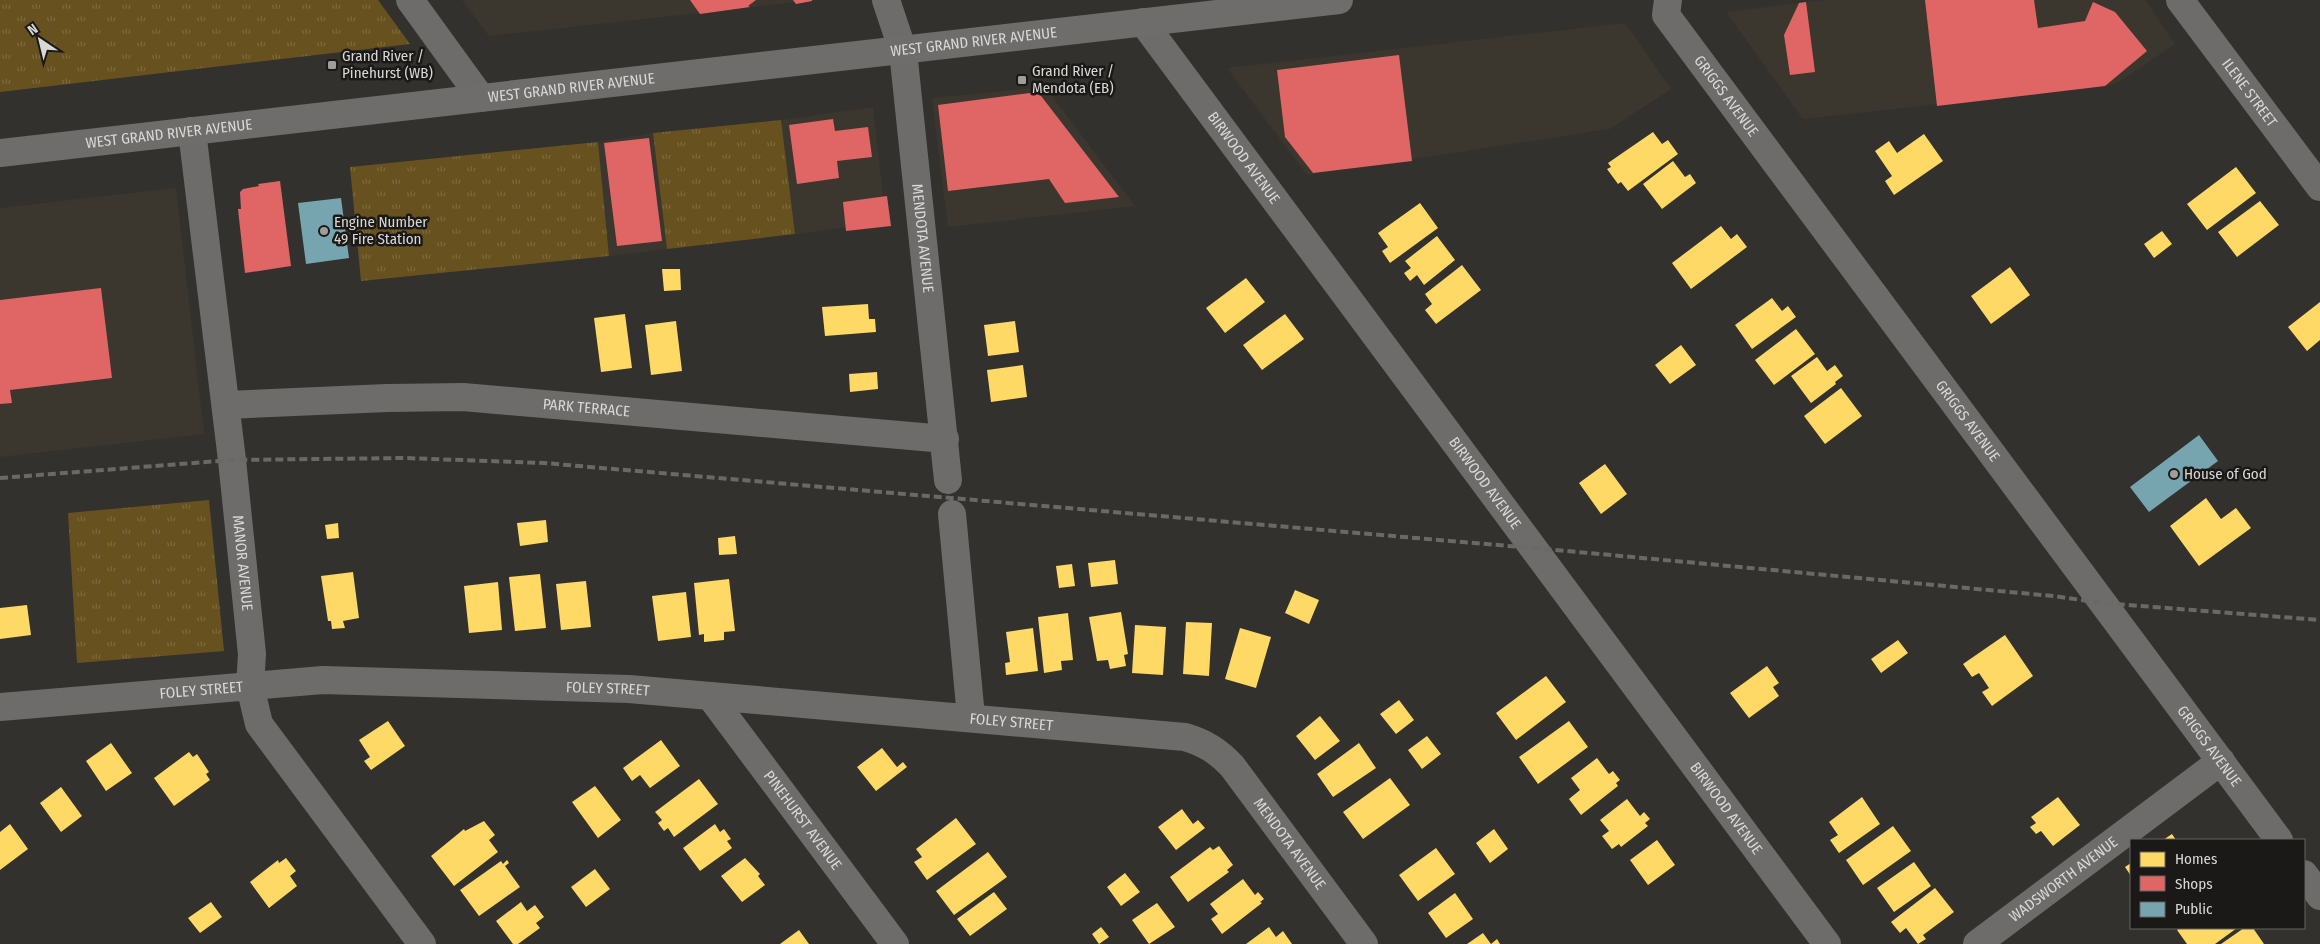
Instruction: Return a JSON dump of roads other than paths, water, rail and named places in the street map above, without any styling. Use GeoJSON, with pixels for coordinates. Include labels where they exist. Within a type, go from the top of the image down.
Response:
{"type":"FeatureCollection","features":[{"type":"Feature","properties":{"kind":"main road","name":"WEST GRAND RIVER AVENUE"},"geometry":{"type":"LineString","coordinates":[[0,153],[1339,0]]}},
{"type":"Feature","properties":{"kind":"street"},"geometry":{"type":"LineString","coordinates":[[410,0],[482,98]]}},
{"type":"Feature","properties":{"kind":"street","name":"MENDOTA AVENUE"},"geometry":{"type":"LineString","coordinates":[[886,0],[903,51],[948,480]]}},
{"type":"Feature","properties":{"kind":"street","name":"GRIGGS AVENUE"},"geometry":{"type":"LineString","coordinates":[[1668,0],[1666,14],[2278,839]]}},
{"type":"Feature","properties":{"kind":"street","name":"ILENE STREET"},"geometry":{"type":"LineString","coordinates":[[2180,0],[2320,187]]}},
{"type":"Feature","properties":{"kind":"street","name":"BIRWOOD AVENUE"},"geometry":{"type":"LineString","coordinates":[[1143,22],[1827,944]]}},
{"type":"Feature","properties":{"kind":"street","name":"MANOR AVENUE"},"geometry":{"type":"LineString","coordinates":[[192,131],[227,405],[252,654],[250,686],[259,724],[422,944]]}},
{"type":"Feature","properties":{"kind":"street","name":"PARK TERRACE"},"geometry":{"type":"LineString","coordinates":[[227,405],[388,398],[462,397],[945,439]]}},
{"type":"Feature","properties":{"kind":"street"},"geometry":{"type":"LineString","coordinates":[[952,514],[971,717]]}},
{"type":"Feature","properties":{"kind":"street","name":"FOLEY STREET"},"geometry":{"type":"LineString","coordinates":[[0,707],[323,680],[629,690],[971,717],[1185,737],[1211,747]]}},
{"type":"Feature","properties":{"kind":"street","name":"PINEHURST AVENUE"},"geometry":{"type":"LineString","coordinates":[[710,696],[895,944]]}},
{"type":"Feature","properties":{"kind":"street","name":"MENDOTA AVENUE"},"geometry":{"type":"LineString","coordinates":[[1211,747],[1219,752],[1232,766],[1364,944]]}},
{"type":"Feature","properties":{"kind":"street","name":"WADSWORTH AVENUE"},"geometry":{"type":"LineString","coordinates":[[1977,944],[2221,761]]}},
{"type":"Feature","properties":{"kind":"street"},"geometry":{"type":"LineString","coordinates":[[2305,875],[2320,896]]}},
{"type":"Feature","properties":{"kind":"railway"},"geometry":{"type":"LineString","coordinates":[[0,478],[232,460],[404,458],[544,463],[1567,551],[2053,596],[2103,603],[2320,620]]}},
{"type":"Feature","properties":{"kind":"place","name":"Grand River / Pinehurst (WB)"},"geometry":{"type":"Point","coordinates":[332,65]}},
{"type":"Feature","properties":{"kind":"place","name":"Grand River / Mendota (EB)"},"geometry":{"type":"Point","coordinates":[1022,80]}},
{"type":"Feature","properties":{"kind":"place","name":"Engine Number 49 Fire Station"},"geometry":{"type":"Point","coordinates":[324,231]}},
{"type":"Feature","properties":{"kind":"place","name":"House of God"},"geometry":{"type":"Point","coordinates":[2174,474]}}]}
